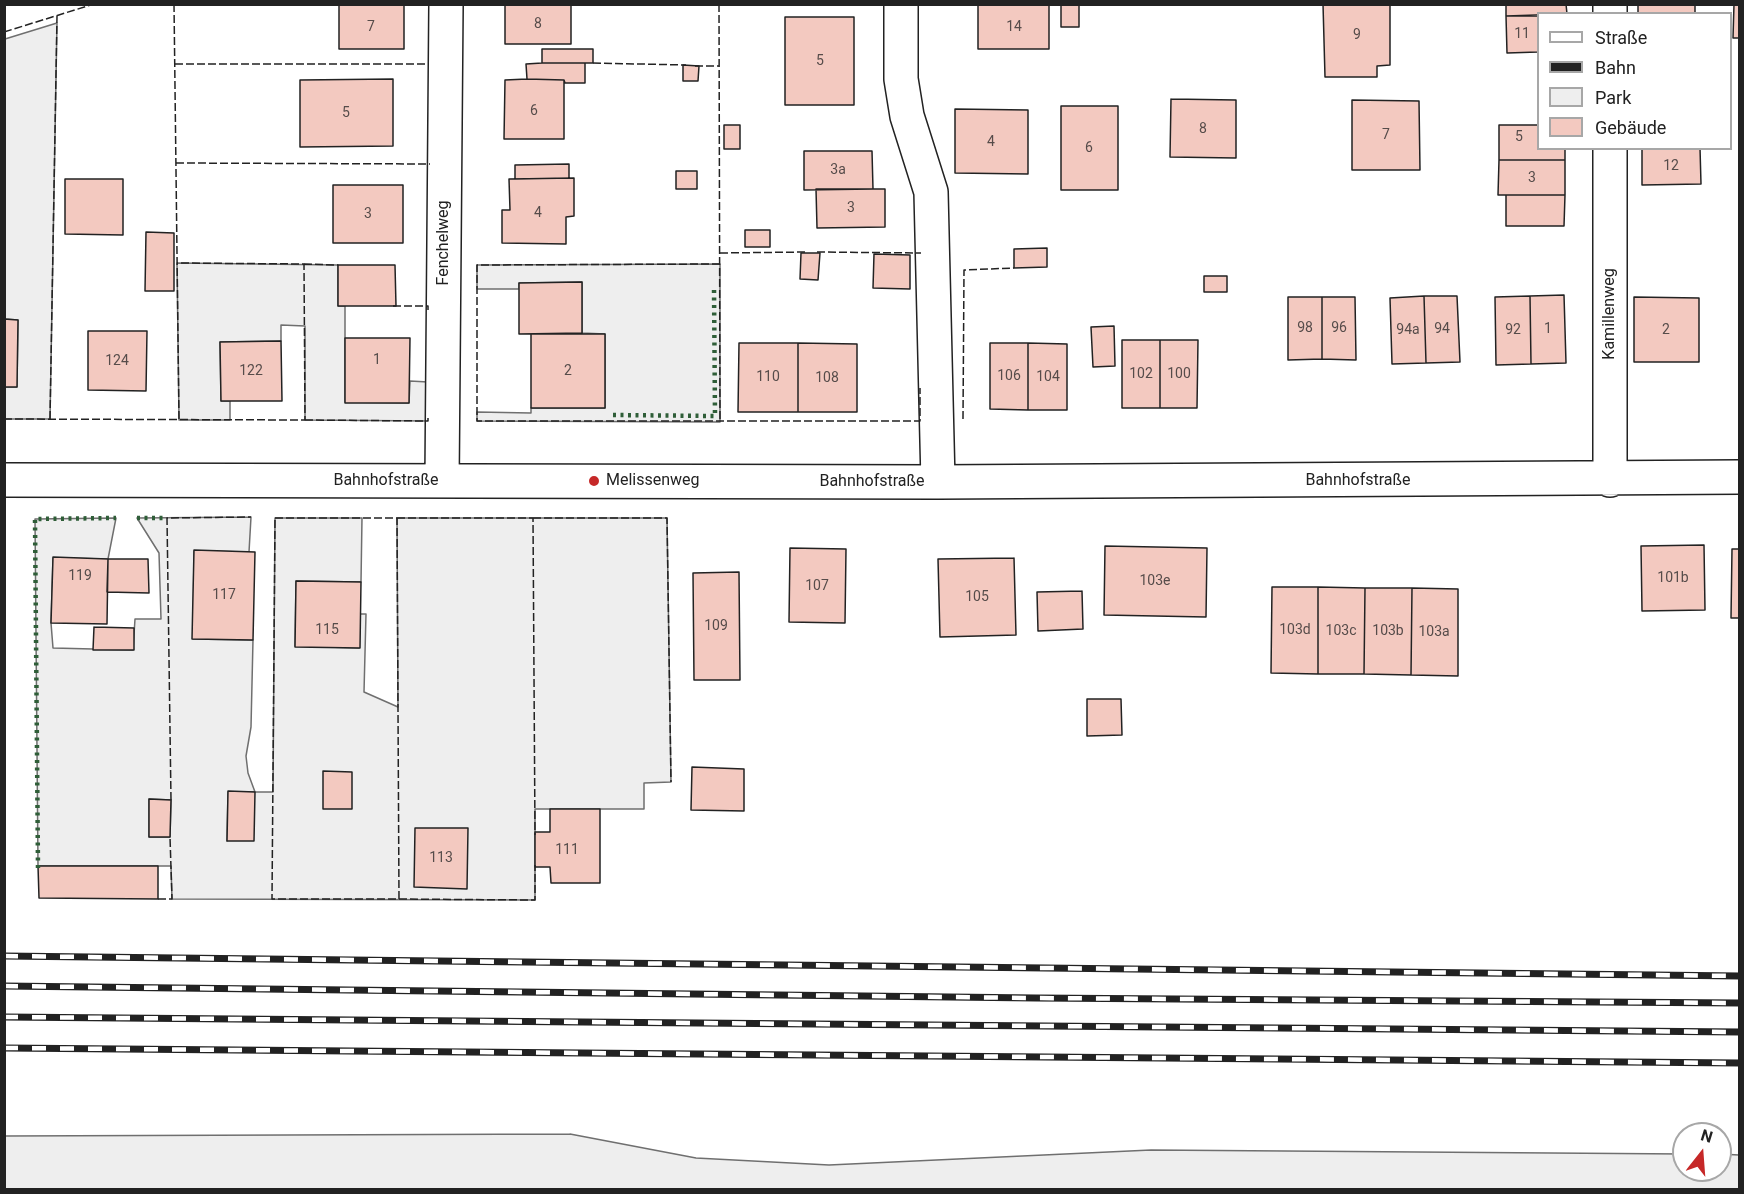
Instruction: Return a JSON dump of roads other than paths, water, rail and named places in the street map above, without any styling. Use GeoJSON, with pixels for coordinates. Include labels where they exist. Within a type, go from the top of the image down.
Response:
{"type":"FeatureCollection","features":[{"type":"Feature","properties":{"kind":"street","name":"Fenchelweg"},"geometry":{"type":"LineString","coordinates":[[442,481],[446,4]]}},
{"type":"Feature","properties":{"kind":"street"},"geometry":{"type":"LineString","coordinates":[[901,4],[901,80],[907,116],[931,192],[938,483]]}},
{"type":"Feature","properties":{"kind":"street","name":"Kamillenweg"},"geometry":{"type":"LineString","coordinates":[[1610,150],[1610,480]]}},
{"type":"Feature","properties":{"kind":"street","name":"Bahnhofstraße"},"geometry":{"type":"LineString","coordinates":[[4,480],[938,483],[1610,480],[1740,477]]}},
{"type":"Feature","properties":{"kind":"railway"},"geometry":{"type":"LineString","coordinates":[[4,956],[1740,976]]}},
{"type":"Feature","properties":{"kind":"railway"},"geometry":{"type":"LineString","coordinates":[[4,986],[1036,998],[1740,1003]]}},
{"type":"Feature","properties":{"kind":"railway"},"geometry":{"type":"LineString","coordinates":[[4,1017],[1740,1032]]}},
{"type":"Feature","properties":{"kind":"railway"},"geometry":{"type":"LineString","coordinates":[[4,1048],[1740,1063]]}},
{"type":"Feature","properties":{"kind":"place","name":"Melissenweg"},"geometry":{"type":"Point","coordinates":[594,481]}}]}
